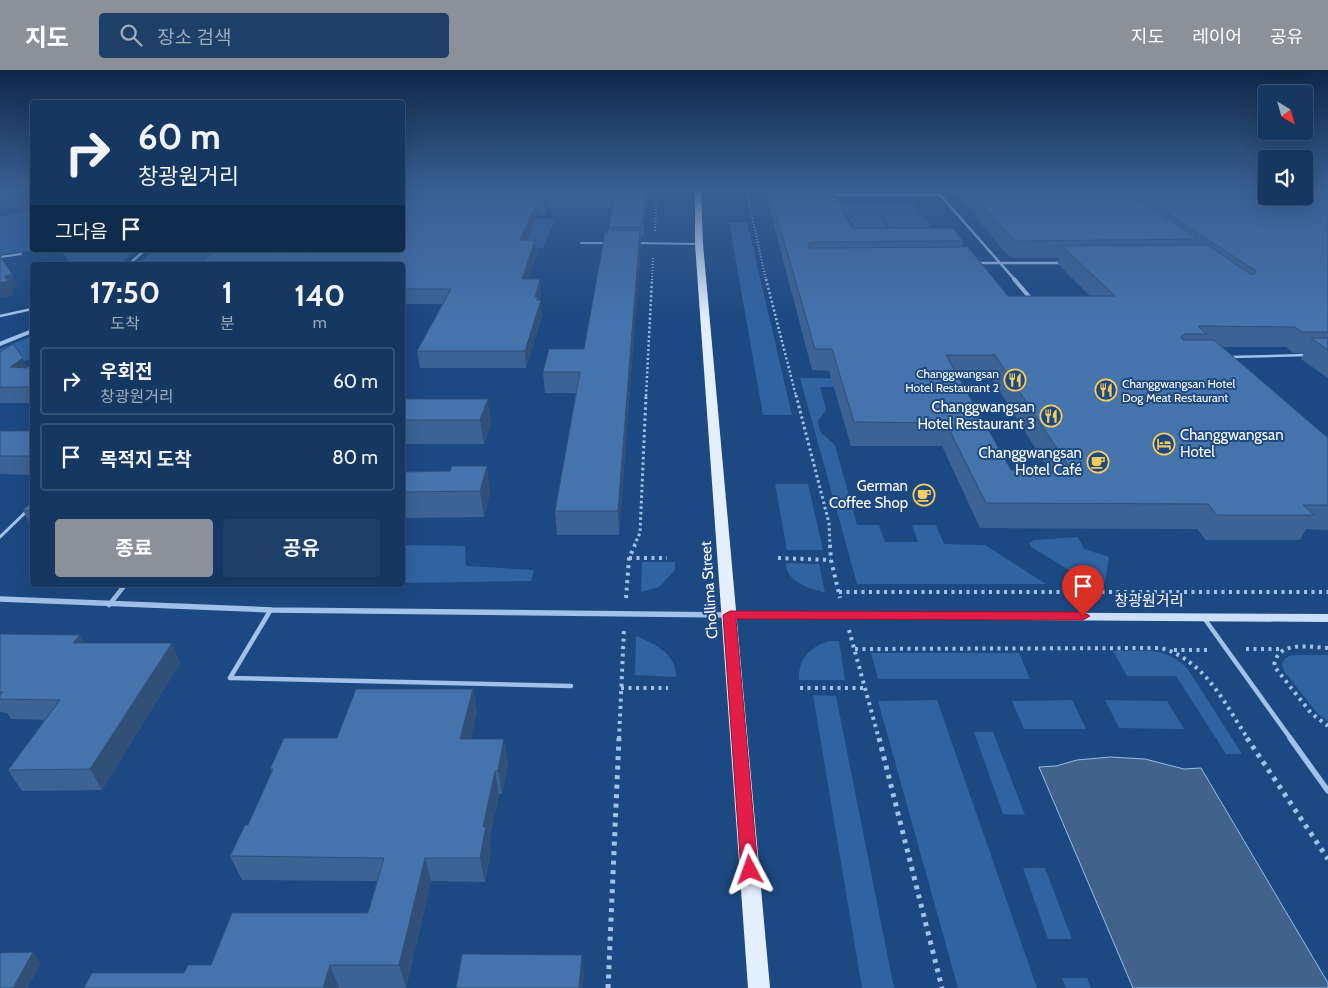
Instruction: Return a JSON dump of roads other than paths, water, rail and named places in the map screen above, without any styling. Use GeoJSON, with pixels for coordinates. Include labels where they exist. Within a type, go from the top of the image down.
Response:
{"type":"FeatureCollection","features":[{"type":"Feature","properties":{"kind":"main road","name":"Chollima Street"},"geometry":{"type":"LineString","coordinates":[[699,232],[759,988]]}},
{"type":"Feature","properties":{"kind":"main road","name":"창광원거리"},"geometry":{"type":"LineString","coordinates":[[730,615],[1328,618]]}},
{"type":"Feature","properties":{"kind":"street"},"geometry":{"type":"LineString","coordinates":[[972,232],[1034,302]]}},
{"type":"Feature","properties":{"kind":"street"},"geometry":{"type":"LineString","coordinates":[[131,262],[143,252]]}},
{"type":"Feature","properties":{"kind":"street"},"geometry":{"type":"LineString","coordinates":[[971,263],[1067,263]]}},
{"type":"Feature","properties":{"kind":"street"},"geometry":{"type":"LineString","coordinates":[[0,344],[30,332]]}},
{"type":"Feature","properties":{"kind":"street"},"geometry":{"type":"LineString","coordinates":[[0,599],[108,606],[270,611],[730,615]]}},
{"type":"Feature","properties":{"kind":"lane"},"geometry":{"type":"LineString","coordinates":[[581,243],[608,243]]}},
{"type":"Feature","properties":{"kind":"lane"},"geometry":{"type":"LineString","coordinates":[[636,243],[699,244]]}},
{"type":"Feature","properties":{"kind":"lane"},"geometry":{"type":"LineString","coordinates":[[0,257],[21,254]]}},
{"type":"Feature","properties":{"kind":"lane"},"geometry":{"type":"LineString","coordinates":[[0,316],[30,309]]}},
{"type":"Feature","properties":{"kind":"lane"},"geometry":{"type":"LineString","coordinates":[[1225,357],[1310,355]]}},
{"type":"Feature","properties":{"kind":"lane"},"geometry":{"type":"LineString","coordinates":[[0,537],[30,508]]}},
{"type":"Feature","properties":{"kind":"lane"},"geometry":{"type":"LineString","coordinates":[[108,606],[123,587]]}},
{"type":"Feature","properties":{"kind":"lane"},"geometry":{"type":"LineString","coordinates":[[270,611],[230,678],[571,686]]}},
{"type":"Feature","properties":{"kind":"lane"},"geometry":{"type":"LineString","coordinates":[[1203,616],[1327,788]]}},
{"type":"Feature","properties":{"kind":"place","name":"Changgwangsan Hotel Restaurant 2"},"geometry":{"type":"Point","coordinates":[1015,380]}},
{"type":"Feature","properties":{"kind":"place","name":"Changgwangsan Hotel Dog Meat Restaurant"},"geometry":{"type":"Point","coordinates":[1106,390]}},
{"type":"Feature","properties":{"kind":"place","name":"Changgwangsan Hotel Restaurant 3"},"geometry":{"type":"Point","coordinates":[1051,416]}},
{"type":"Feature","properties":{"kind":"place","name":"Changgwangsan Hotel"},"geometry":{"type":"Point","coordinates":[1164,444]}},
{"type":"Feature","properties":{"kind":"place","name":"Changgwangsan Hotel Café"},"geometry":{"type":"Point","coordinates":[1098,462]}},
{"type":"Feature","properties":{"kind":"place","name":"German Coffee Shop"},"geometry":{"type":"Point","coordinates":[924,495]}}]}
